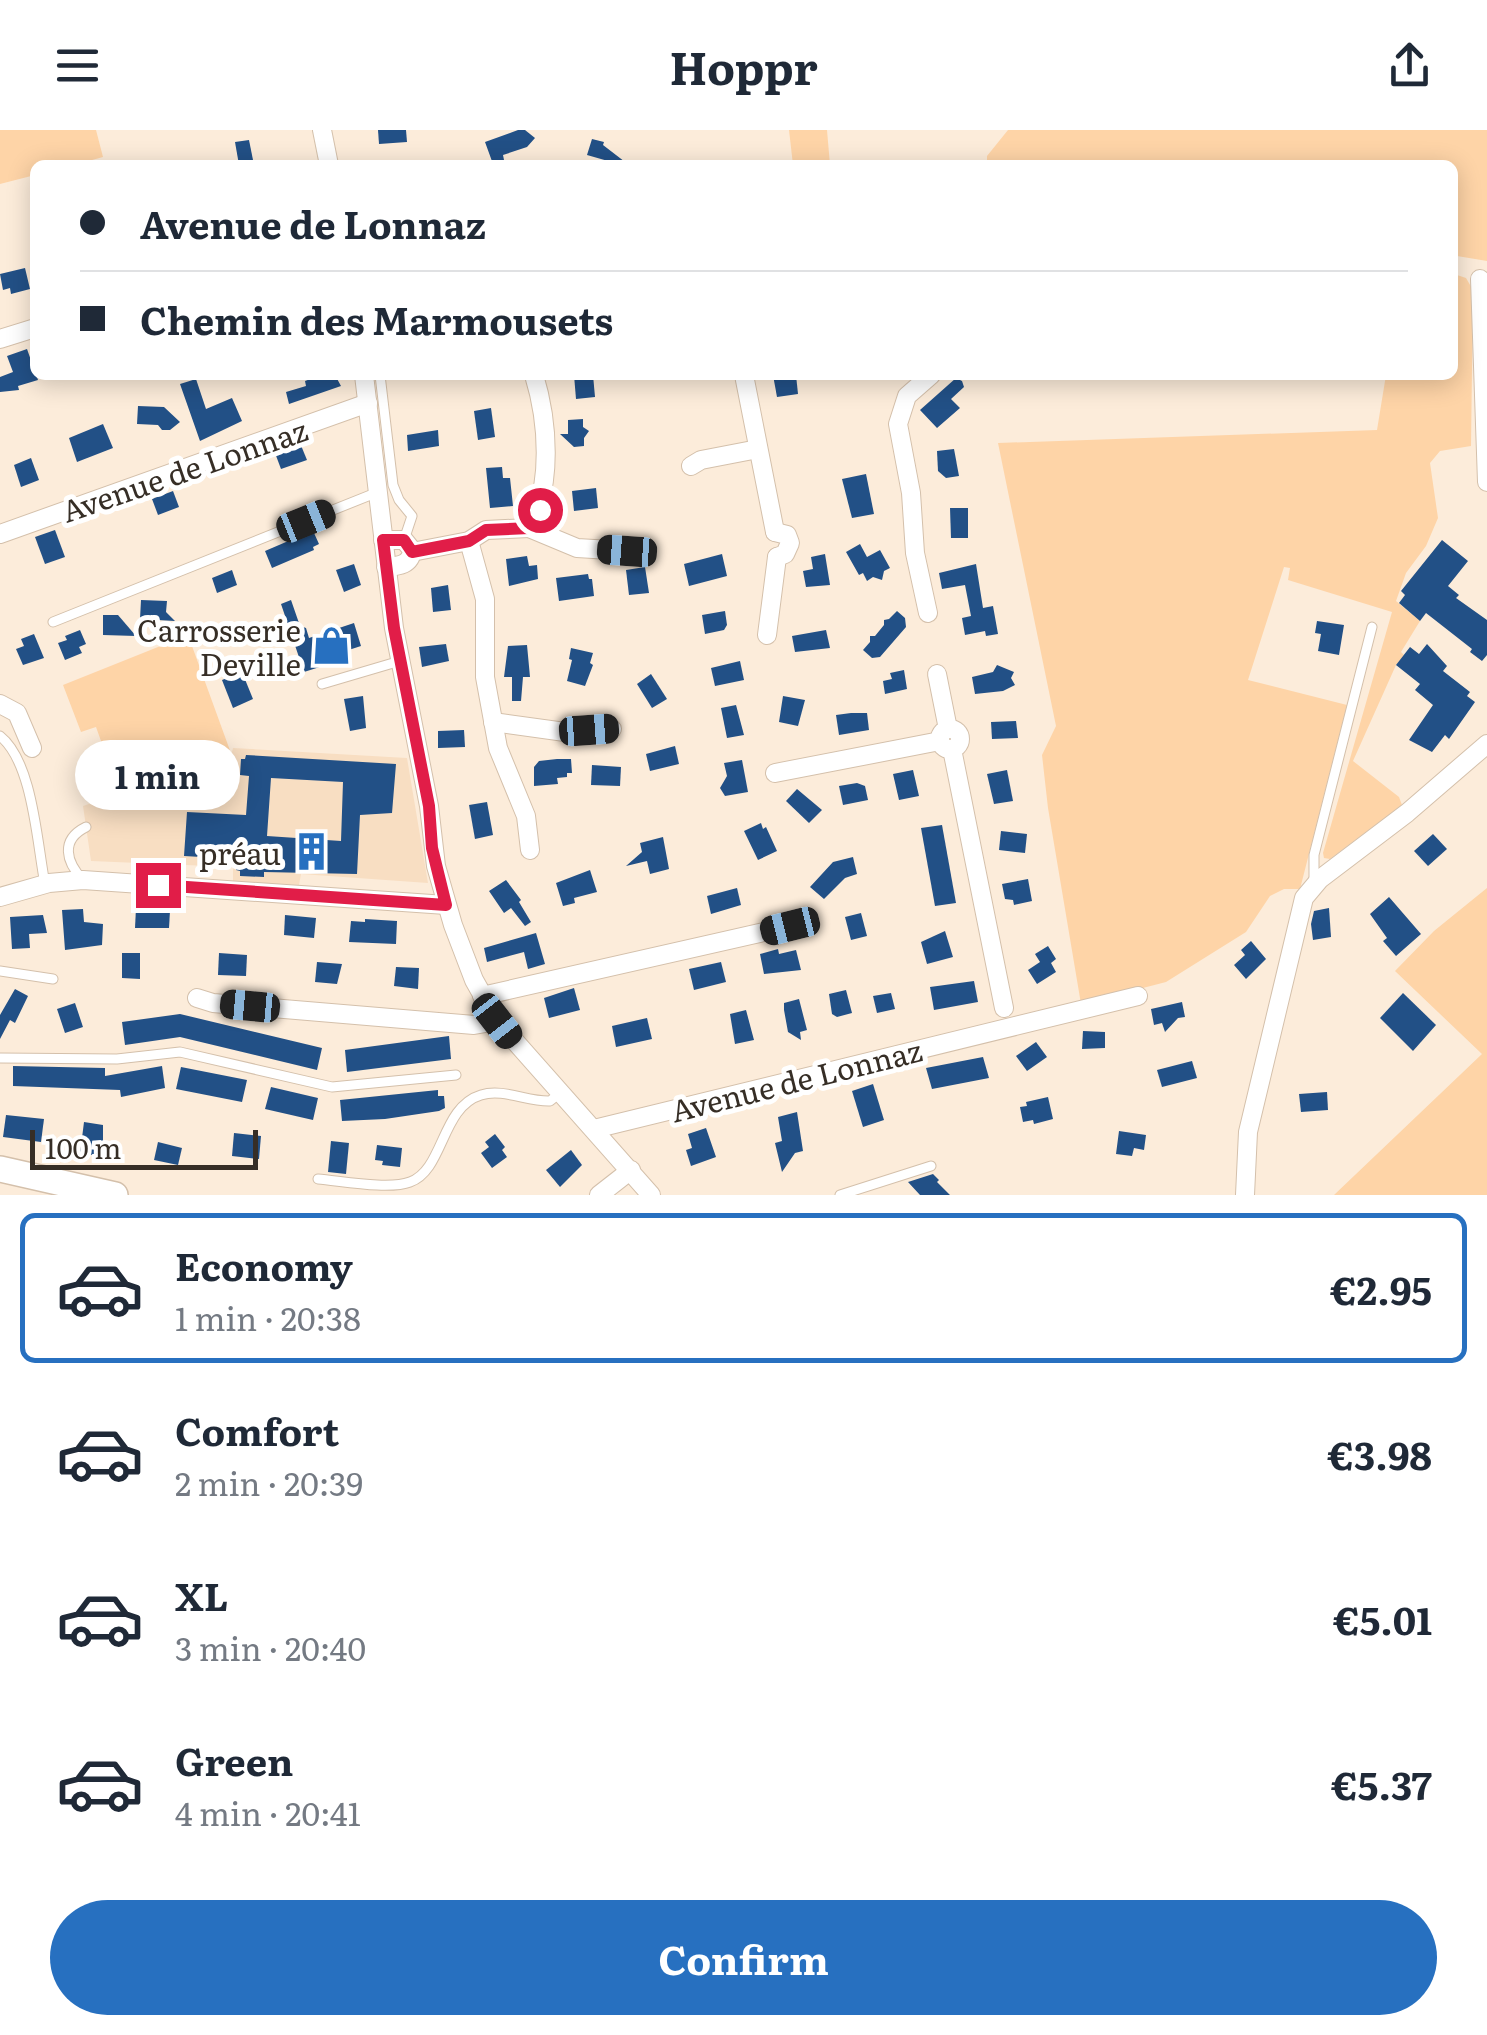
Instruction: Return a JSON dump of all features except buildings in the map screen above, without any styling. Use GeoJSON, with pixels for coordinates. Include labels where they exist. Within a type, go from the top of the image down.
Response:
{"type":"FeatureCollection","features":[{"type":"Feature","properties":{"kind":"main road"},"geometry":{"type":"LineString","coordinates":[[11,1177],[115,1195]]}},
{"type":"Feature","properties":{"kind":"street"},"geometry":{"type":"LineString","coordinates":[[322,130],[328,160]]}},
{"type":"Feature","properties":{"kind":"street"},"geometry":{"type":"LineString","coordinates":[[1480,278],[1487,482]]}},
{"type":"Feature","properties":{"kind":"street"},"geometry":{"type":"LineString","coordinates":[[0,339],[30,330]]}},
{"type":"Feature","properties":{"kind":"street"},"geometry":{"type":"LineString","coordinates":[[365,380],[400,661],[429,806],[432,848],[446,905],[482,996],[497,1021],[651,1195]]}},
{"type":"Feature","properties":{"kind":"street"},"geometry":{"type":"LineString","coordinates":[[529,528],[540,510],[546,443],[535,380]]}},
{"type":"Feature","properties":{"kind":"street"},"geometry":{"type":"LineString","coordinates":[[745,380],[775,532],[767,537],[765,545],[777,557],[767,635]]}},
{"type":"Feature","properties":{"kind":"street"},"geometry":{"type":"LineString","coordinates":[[925,380],[907,396],[898,424],[912,493],[915,554],[928,613]]}},
{"type":"Feature","properties":{"kind":"street","name":"Avenue de Lonnaz"},"geometry":{"type":"LineString","coordinates":[[0,534],[368,403]]}},
{"type":"Feature","properties":{"kind":"street"},"geometry":{"type":"LineString","coordinates":[[691,466],[701,460],[758,449]]}},
{"type":"Feature","properties":{"kind":"street"},"geometry":{"type":"LineString","coordinates":[[383,540],[408,546],[469,541],[486,530],[529,528],[577,548],[627,551]]}},
{"type":"Feature","properties":{"kind":"street"},"geometry":{"type":"LineString","coordinates":[[469,541],[486,599],[484,677],[498,748],[526,816],[530,850]]}},
{"type":"Feature","properties":{"kind":"street"},"geometry":{"type":"LineString","coordinates":[[386,568],[404,564],[408,546]]}},
{"type":"Feature","properties":{"kind":"street"},"geometry":{"type":"LineString","coordinates":[[937,674],[1004,1008]]}},
{"type":"Feature","properties":{"kind":"street"},"geometry":{"type":"LineString","coordinates":[[0,704],[17,713],[32,748]]}},
{"type":"Feature","properties":{"kind":"street"},"geometry":{"type":"LineString","coordinates":[[493,722],[565,732],[612,729]]}},
{"type":"Feature","properties":{"kind":"street"},"geometry":{"type":"LineString","coordinates":[[775,773],[947,739]]}},
{"type":"Feature","properties":{"kind":"street"},"geometry":{"type":"LineString","coordinates":[[1244,1195],[1251,1117],[1282,1000],[1299,913],[1314,884],[1407,813],[1487,744]]}},
{"type":"Feature","properties":{"kind":"street"},"geometry":{"type":"LineString","coordinates":[[0,897],[46,884],[83,880],[446,905]]}},
{"type":"Feature","properties":{"kind":"street"},"geometry":{"type":"LineString","coordinates":[[482,996],[790,926]]}},
{"type":"Feature","properties":{"kind":"street","name":"Avenue de Lonnaz"},"geometry":{"type":"LineString","coordinates":[[594,1128],[1138,996]]}},
{"type":"Feature","properties":{"kind":"street"},"geometry":{"type":"LineString","coordinates":[[197,998],[213,1003],[474,1025],[497,1021]]}},
{"type":"Feature","properties":{"kind":"street"},"geometry":{"type":"LineString","coordinates":[[1004,1008],[1014,1011],[1018,1026]]}},
{"type":"Feature","properties":{"kind":"street"},"geometry":{"type":"LineString","coordinates":[[999,1030],[996,1015],[1004,1008]]}},
{"type":"Feature","properties":{"kind":"street"},"geometry":{"type":"LineString","coordinates":[[599,1195],[631,1170]]}},
{"type":"Feature","properties":{"kind":"lane"},"geometry":{"type":"LineString","coordinates":[[381,380],[393,485],[412,516],[408,546]]}},
{"type":"Feature","properties":{"kind":"lane"},"geometry":{"type":"LineString","coordinates":[[53,622],[378,492]]}},
{"type":"Feature","properties":{"kind":"lane"},"geometry":{"type":"LineString","coordinates":[[1314,884],[1314,856],[1372,626]]}},
{"type":"Feature","properties":{"kind":"lane"},"geometry":{"type":"LineString","coordinates":[[322,684],[400,661]]}},
{"type":"Feature","properties":{"kind":"lane"},"geometry":{"type":"LineString","coordinates":[[0,736],[18,756],[46,884]]}},
{"type":"Feature","properties":{"kind":"lane"},"geometry":{"type":"LineString","coordinates":[[83,880],[70,865],[67,853],[73,836],[86,828]]}},
{"type":"Feature","properties":{"kind":"lane"},"geometry":{"type":"LineString","coordinates":[[0,971],[53,979]]}},
{"type":"Feature","properties":{"kind":"lane"},"geometry":{"type":"LineString","coordinates":[[0,1058],[117,1059],[180,1052],[332,1087],[456,1076]]}},
{"type":"Feature","properties":{"kind":"lane"},"geometry":{"type":"LineString","coordinates":[[318,1179],[412,1182],[425,1172],[449,1126],[472,1099],[490,1093],[543,1102],[560,1093]]}},
{"type":"Feature","properties":{"kind":"lane"},"geometry":{"type":"LineString","coordinates":[[840,1195],[932,1166]]}},
{"type":"Feature","properties":{"kind":"shaded area"},"geometry":{"type":"Polygon","coordinates":[[[0,130],[96,130],[103,157],[30,160],[30,176],[0,184],[0,130]]]}},
{"type":"Feature","properties":{"kind":"shaded area"},"geometry":{"type":"Polygon","coordinates":[[[789,130],[827,130],[830,160],[792,160],[789,130]]]}},
{"type":"Feature","properties":{"kind":"shaded area"},"geometry":{"type":"Polygon","coordinates":[[[1008,130],[1487,130],[1487,261],[1458,256],[1458,160],[987,160],[1008,130]]]}},
{"type":"Feature","properties":{"kind":"shaded area"},"geometry":{"type":"Polygon","coordinates":[[[1458,275],[1466,278],[1473,290],[1471,446],[1440,451],[1430,463],[1438,518],[1426,546],[1406,573],[1396,601],[1420,621],[1401,652],[1404,655],[1353,761],[1399,797],[1402,805],[1330,859],[1324,858],[1392,612],[1288,580],[1290,568],[1284,567],[1248,680],[1347,705],[1300,889],[1284,889],[1270,896],[1246,932],[1166,982],[1081,1004],[1042,755],[1056,726],[998,443],[1377,430],[1385,380],[1458,380],[1458,275]]]}},
{"type":"Feature","properties":{"kind":"shaded area"},"geometry":{"type":"Polygon","coordinates":[[[188,635],[232,756],[120,794],[96,727],[81,732],[63,685],[188,635]]]}},
{"type":"Feature","properties":{"kind":"shaded area"},"geometry":{"type":"Polygon","coordinates":[[[233,748],[407,758],[428,883],[301,874],[299,885],[233,881],[233,867],[91,861],[83,806],[231,756],[233,748]]]}},
{"type":"Feature","properties":{"kind":"shaded area"},"geometry":{"type":"Polygon","coordinates":[[[1487,888],[1487,1195],[1334,1195],[1482,1054],[1395,971],[1434,931],[1487,888]]]}},
{"type":"Feature","properties":{"kind":"place","name":"Carrosserie Deville"},"geometry":{"type":"Point","coordinates":[331,646]}},
{"type":"Feature","properties":{"kind":"place","name":"préau"},"geometry":{"type":"Point","coordinates":[311,852]}},
{"type":"Feature","properties":{"kind":"route"},"geometry":{"type":"LineString","coordinates":[[158,885],[446,905],[432,848],[429,806],[394,628],[383,540],[404,540],[412,552],[469,541],[486,530],[529,528],[540,510]]}}]}
